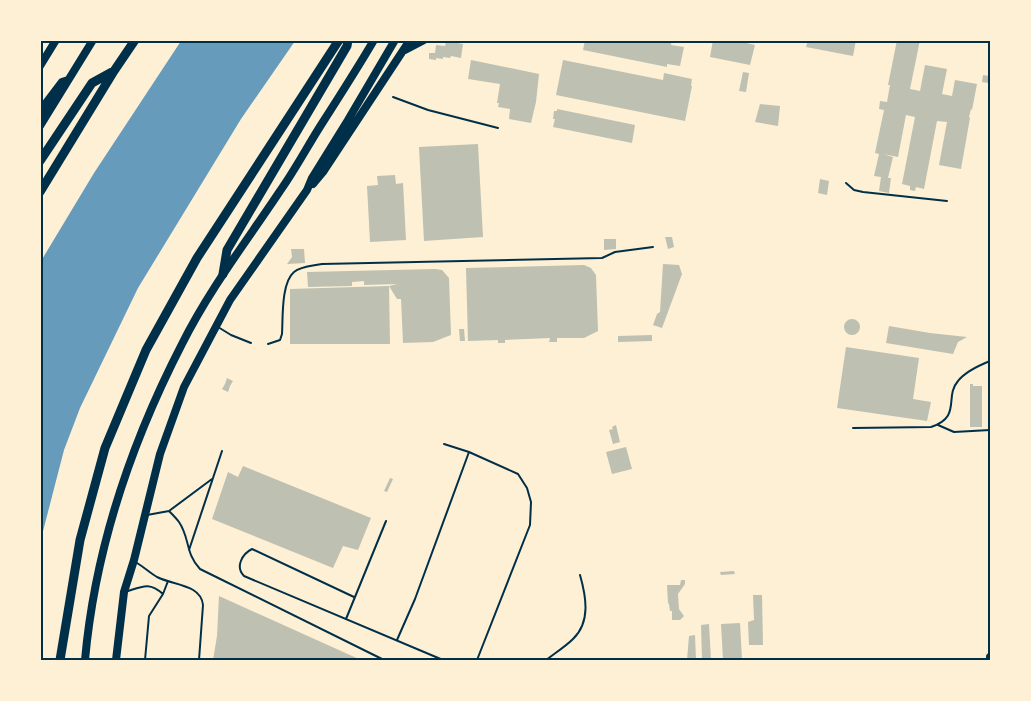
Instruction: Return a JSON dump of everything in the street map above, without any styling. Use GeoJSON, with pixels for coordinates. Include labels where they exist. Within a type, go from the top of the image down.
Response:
{"type":"FeatureCollection","features":[{"type":"Feature","properties":{"kind":"highway"},"geometry":{"type":"LineString","coordinates":[[40,66],[56,40]]}},
{"type":"Feature","properties":{"kind":"highway"},"geometry":{"type":"LineString","coordinates":[[40,126],[93,40]]}},
{"type":"Feature","properties":{"kind":"highway"},"geometry":{"type":"LineString","coordinates":[[40,192],[135,40]]}},
{"type":"Feature","properties":{"kind":"highway"},"geometry":{"type":"LineString","coordinates":[[60,660],[80,540],[105,448],[146,350],[197,258],[339,40]]}},
{"type":"Feature","properties":{"kind":"highway"},"geometry":{"type":"LineString","coordinates":[[223,274],[227,250],[347,46],[348,40]]}},
{"type":"Feature","properties":{"kind":"highway"},"geometry":{"type":"LineString","coordinates":[[85,660],[94,591],[104,545],[141,430],[182,343],[223,274],[282,189],[374,40]]}},
{"type":"Feature","properties":{"kind":"highway"},"geometry":{"type":"LineString","coordinates":[[307,190],[395,40]]}},
{"type":"Feature","properties":{"kind":"highway"},"geometry":{"type":"LineString","coordinates":[[116,660],[124,592],[160,454],[184,387],[230,300],[307,190],[323,172],[410,40]]}},
{"type":"Feature","properties":{"kind":"highway"},"geometry":{"type":"LineString","coordinates":[[404,50],[423,40]]}},
{"type":"Feature","properties":{"kind":"highway"},"geometry":{"type":"LineString","coordinates":[[40,161],[92,83],[114,71]]}},
{"type":"Feature","properties":{"kind":"highway"},"geometry":{"type":"LineString","coordinates":[[40,111],[62,82],[71,78]]}},
{"type":"Feature","properties":{"kind":"lane"},"geometry":{"type":"LineString","coordinates":[[393,96],[428,111],[498,128]]}},
{"type":"Feature","properties":{"kind":"lane"},"geometry":{"type":"LineString","coordinates":[[846,183],[854,190],[863,192],[947,201]]}},
{"type":"Feature","properties":{"kind":"lane"},"geometry":{"type":"LineString","coordinates":[[268,344],[280,340],[285,286],[294,272],[303,267],[322,264],[602,258],[615,252],[654,247]]}},
{"type":"Feature","properties":{"kind":"lane"},"geometry":{"type":"LineString","coordinates":[[216,325],[231,335],[251,343]]}},
{"type":"Feature","properties":{"kind":"lane"},"geometry":{"type":"LineString","coordinates":[[853,428],[931,427],[938,424],[949,414],[957,381],[990,361]]}},
{"type":"Feature","properties":{"kind":"lane"},"geometry":{"type":"LineString","coordinates":[[938,424],[954,432],[990,430]]}},
{"type":"Feature","properties":{"kind":"lane"},"geometry":{"type":"LineString","coordinates":[[444,444],[469,452],[518,474],[527,488],[531,502],[530,525],[477,660]]}},
{"type":"Feature","properties":{"kind":"lane"},"geometry":{"type":"LineString","coordinates":[[189,550],[222,451]]}},
{"type":"Feature","properties":{"kind":"lane"},"geometry":{"type":"LineString","coordinates":[[397,640],[415,599],[469,452]]}},
{"type":"Feature","properties":{"kind":"lane"},"geometry":{"type":"LineString","coordinates":[[144,516],[169,511],[212,479]]}},
{"type":"Feature","properties":{"kind":"lane"},"geometry":{"type":"LineString","coordinates":[[169,511],[179,521],[192,561],[200,569],[384,660]]}},
{"type":"Feature","properties":{"kind":"lane"},"geometry":{"type":"LineString","coordinates":[[346,619],[386,521]]}},
{"type":"Feature","properties":{"kind":"lane"},"geometry":{"type":"LineString","coordinates":[[354,597],[252,549],[246,552],[239,568],[244,576],[443,660]]}},
{"type":"Feature","properties":{"kind":"lane"},"geometry":{"type":"LineString","coordinates":[[134,560],[157,577],[193,590],[203,599],[199,660]]}},
{"type":"Feature","properties":{"kind":"lane"},"geometry":{"type":"LineString","coordinates":[[546,660],[574,638],[584,623],[586,602],[580,575]]}},
{"type":"Feature","properties":{"kind":"lane"},"geometry":{"type":"LineString","coordinates":[[145,660],[149,616],[163,594],[168,581]]}},
{"type":"Feature","properties":{"kind":"lane"},"geometry":{"type":"LineString","coordinates":[[124,592],[149,585],[163,594]]}},
{"type":"Feature","properties":{"kind":"water"},"geometry":{"type":"Polygon","coordinates":[[[181,41],[295,41],[241,119],[138,288],[80,408],[64,450],[41,539],[41,261],[94,173],[181,41]]]}},
{"type":"Feature","properties":{"kind":"building"},"geometry":{"type":"Polygon","coordinates":[[[585,40],[672,40],[671,45],[684,47],[680,66],[667,64],[667,67],[583,50],[585,40]]]}},
{"type":"Feature","properties":{"kind":"building"},"geometry":{"type":"Polygon","coordinates":[[[713,40],[734,40],[755,45],[750,65],[710,57],[713,40]]]}},
{"type":"Feature","properties":{"kind":"building"},"geometry":{"type":"Polygon","coordinates":[[[808,40],[856,40],[853,56],[806,47],[808,40]]]}},
{"type":"Feature","properties":{"kind":"building"},"geometry":{"type":"Polygon","coordinates":[[[897,40],[920,40],[910,89],[920,91],[925,65],[947,69],[942,94],[952,96],[955,80],[977,84],[961,169],[939,165],[947,122],[937,121],[924,189],[916,187],[915,191],[910,190],[910,186],[902,184],[915,117],[906,115],[898,157],[883,154],[893,157],[888,178],[891,178],[889,193],[879,191],[881,177],[874,176],[879,154],[875,153],[884,110],[879,109],[880,101],[887,102],[897,40]]]}},
{"type":"Feature","properties":{"kind":"building"},"geometry":{"type":"Polygon","coordinates":[[[446,41],[463,44],[461,58],[451,56],[450,58],[443,57],[443,59],[436,58],[436,60],[429,59],[429,53],[435,53],[436,45],[445,46],[446,41]]]}},
{"type":"Feature","properties":{"kind":"building"},"geometry":{"type":"Polygon","coordinates":[[[471,60],[539,74],[531,123],[509,119],[510,109],[498,107],[500,84],[468,79],[471,60]]]}},
{"type":"Feature","properties":{"kind":"building"},"geometry":{"type":"Polygon","coordinates":[[[563,60],[663,80],[664,73],[692,79],[685,121],[556,95],[563,60]]]}},
{"type":"Feature","properties":{"kind":"building"},"geometry":{"type":"Polygon","coordinates":[[[743,72],[749,73],[746,92],[739,91],[743,72]]]}},
{"type":"Feature","properties":{"kind":"building"},"geometry":{"type":"Polygon","coordinates":[[[983,75],[989,76],[988,83],[982,82],[983,75]]]}},
{"type":"Feature","properties":{"kind":"building"},"geometry":{"type":"Polygon","coordinates":[[[760,104],[780,106],[778,126],[755,122],[760,104]]]}},
{"type":"Feature","properties":{"kind":"building"},"geometry":{"type":"Polygon","coordinates":[[[557,109],[635,125],[632,143],[553,127],[554,111],[557,109]]]}},
{"type":"Feature","properties":{"kind":"building"},"geometry":{"type":"Polygon","coordinates":[[[478,144],[483,237],[424,241],[419,147],[478,144]]]}},
{"type":"Feature","properties":{"kind":"building"},"geometry":{"type":"Polygon","coordinates":[[[395,175],[396,184],[403,183],[406,240],[370,242],[367,186],[378,185],[377,176],[395,175]]]}},
{"type":"Feature","properties":{"kind":"building"},"geometry":{"type":"Polygon","coordinates":[[[820,179],[829,181],[827,195],[818,193],[820,179]]]}},
{"type":"Feature","properties":{"kind":"building"},"geometry":{"type":"Polygon","coordinates":[[[665,237],[672,237],[674,247],[668,249],[665,237]]]}},
{"type":"Feature","properties":{"kind":"building"},"geometry":{"type":"Polygon","coordinates":[[[604,239],[616,239],[616,249],[604,250],[604,239]]]}},
{"type":"Feature","properties":{"kind":"building"},"geometry":{"type":"Polygon","coordinates":[[[291,249],[304,249],[305,263],[287,264],[292,257],[291,249]]]}},
{"type":"Feature","properties":{"kind":"building"},"geometry":{"type":"Polygon","coordinates":[[[663,264],[679,265],[682,274],[662,328],[653,325],[660,312],[663,264]]]}},
{"type":"Feature","properties":{"kind":"building"},"geometry":{"type":"Polygon","coordinates":[[[584,265],[591,268],[596,275],[598,331],[584,338],[557,338],[557,342],[549,342],[550,338],[505,340],[505,343],[498,343],[498,340],[468,341],[466,268],[584,265]]]}},
{"type":"Feature","properties":{"kind":"building"},"geometry":{"type":"Polygon","coordinates":[[[442,270],[449,278],[451,335],[433,342],[403,343],[401,299],[397,299],[389,286],[397,284],[364,285],[364,281],[352,282],[352,286],[308,287],[307,272],[442,270]]]}},
{"type":"Feature","properties":{"kind":"building"},"geometry":{"type":"Polygon","coordinates":[[[389,286],[390,344],[290,344],[290,289],[389,286]]]}},
{"type":"Feature","properties":{"kind":"building"},"geometry":{"type":"Polygon","coordinates":[[[852,319],[858,321],[860,327],[858,333],[852,335],[846,333],[844,327],[846,321],[852,319]]]}},
{"type":"Feature","properties":{"kind":"building"},"geometry":{"type":"Polygon","coordinates":[[[889,326],[967,337],[958,342],[953,354],[886,343],[889,326]]]}},
{"type":"Feature","properties":{"kind":"building"},"geometry":{"type":"Polygon","coordinates":[[[459,329],[464,329],[465,341],[460,341],[459,329]]]}},
{"type":"Feature","properties":{"kind":"building"},"geometry":{"type":"Polygon","coordinates":[[[652,335],[652,341],[618,342],[618,336],[652,335]]]}},
{"type":"Feature","properties":{"kind":"building"},"geometry":{"type":"Polygon","coordinates":[[[846,347],[919,358],[913,399],[931,402],[927,421],[837,408],[846,347]]]}},
{"type":"Feature","properties":{"kind":"building"},"geometry":{"type":"Polygon","coordinates":[[[227,378],[233,381],[228,392],[222,389],[227,378]]]}},
{"type":"Feature","properties":{"kind":"building"},"geometry":{"type":"Polygon","coordinates":[[[970,384],[982,386],[982,427],[970,427],[970,384]]]}},
{"type":"Feature","properties":{"kind":"building"},"geometry":{"type":"Polygon","coordinates":[[[616,425],[620,442],[613,444],[609,430],[616,425]]]}},
{"type":"Feature","properties":{"kind":"building"},"geometry":{"type":"Polygon","coordinates":[[[626,447],[632,469],[612,474],[606,452],[626,447]]]}},
{"type":"Feature","properties":{"kind":"building"},"geometry":{"type":"Polygon","coordinates":[[[243,466],[371,518],[358,550],[343,546],[333,568],[212,519],[228,472],[238,477],[243,466]]]}},
{"type":"Feature","properties":{"kind":"building"},"geometry":{"type":"Polygon","coordinates":[[[390,478],[393,479],[387,492],[384,491],[390,478]]]}},
{"type":"Feature","properties":{"kind":"building"},"geometry":{"type":"Polygon","coordinates":[[[734,571],[735,574],[721,575],[720,572],[734,571]]]}},
{"type":"Feature","properties":{"kind":"building"},"geometry":{"type":"Polygon","coordinates":[[[681,580],[685,580],[685,584],[678,594],[679,609],[684,616],[680,620],[672,620],[667,585],[680,585],[681,580]]]}},
{"type":"Feature","properties":{"kind":"building"},"geometry":{"type":"Polygon","coordinates":[[[753,595],[762,595],[763,645],[749,645],[748,622],[754,620],[753,595]]]}},
{"type":"Feature","properties":{"kind":"building"},"geometry":{"type":"Polygon","coordinates":[[[219,596],[361,660],[213,660],[219,596]]]}},
{"type":"Feature","properties":{"kind":"building"},"geometry":{"type":"Polygon","coordinates":[[[740,623],[742,660],[723,660],[721,624],[740,623]]]}},
{"type":"Feature","properties":{"kind":"building"},"geometry":{"type":"Polygon","coordinates":[[[709,624],[711,660],[702,660],[701,625],[709,624]]]}},
{"type":"Feature","properties":{"kind":"building"},"geometry":{"type":"Polygon","coordinates":[[[695,635],[696,660],[687,660],[689,636],[695,635]]]}}]}
